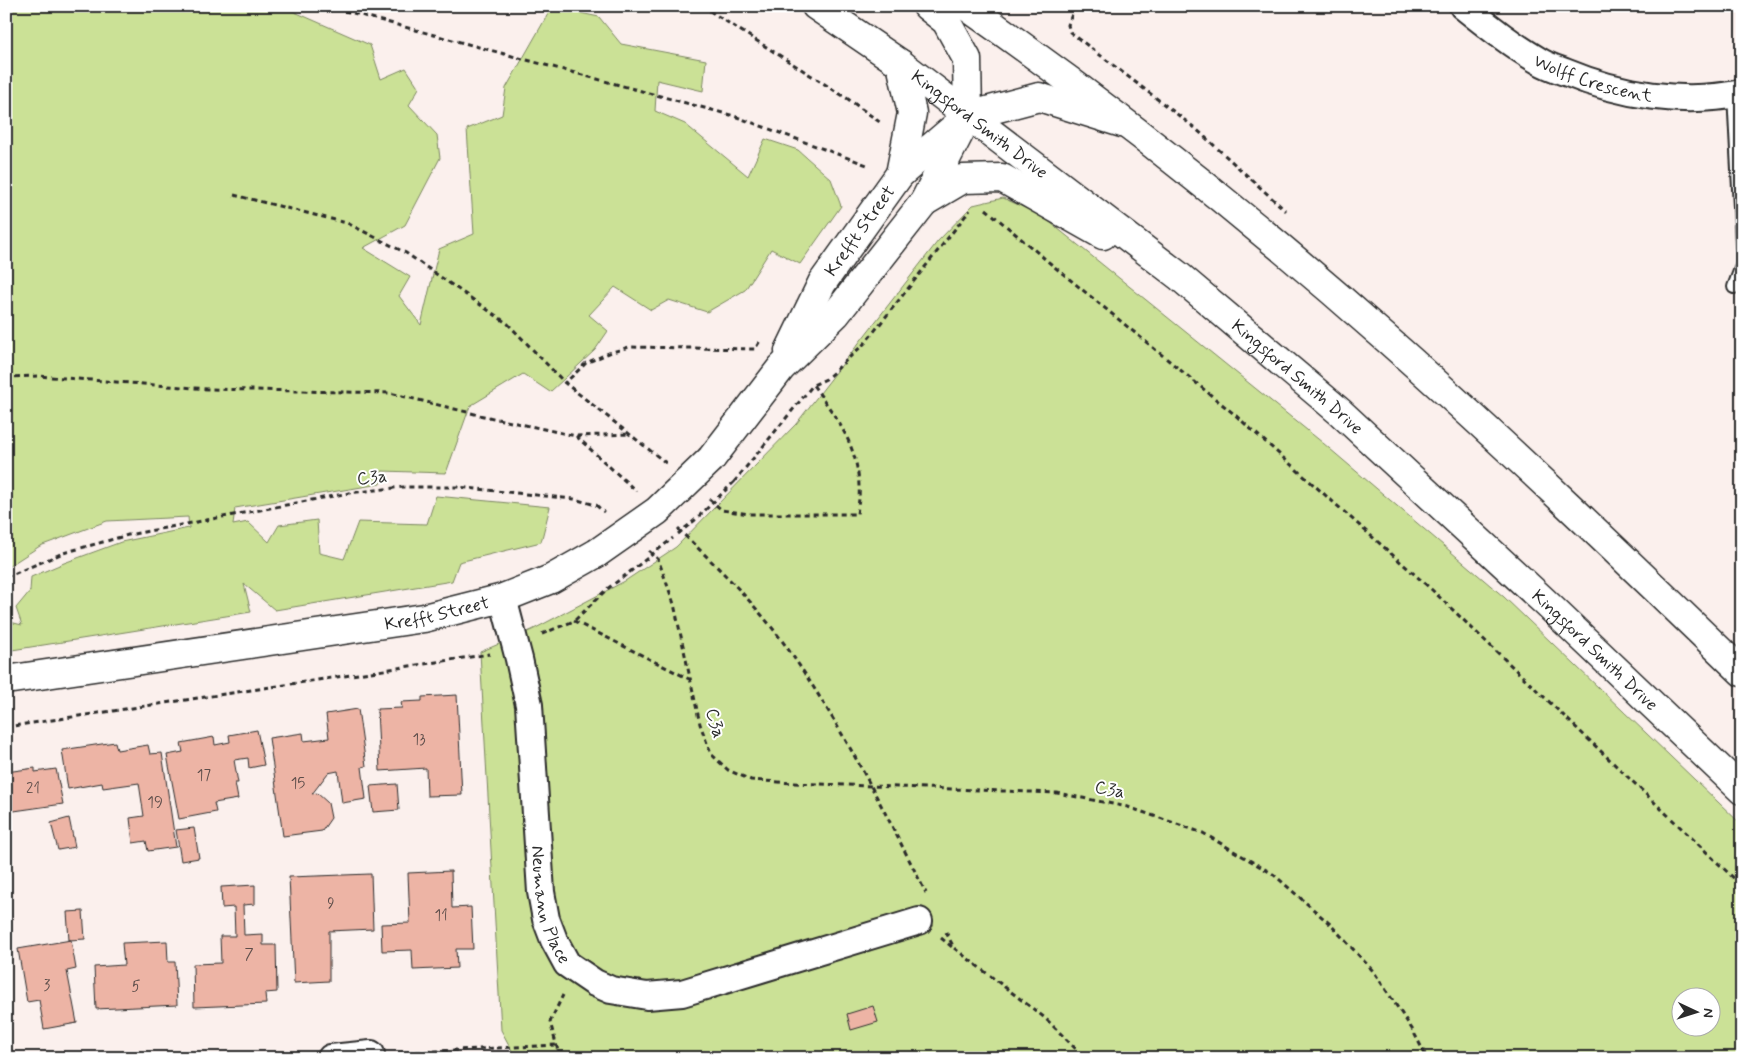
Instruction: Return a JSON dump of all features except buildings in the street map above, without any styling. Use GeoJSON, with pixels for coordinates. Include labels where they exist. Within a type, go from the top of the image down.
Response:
{"type":"FeatureCollection","features":[{"type":"Feature","properties":{"kind":"main road","name":"Kingsford Smith Drive"},"geometry":{"type":"LineString","coordinates":[[816,6],[901,64],[1180,276],[1340,412],[1546,602],[1742,790]]}},
{"type":"Feature","properties":{"kind":"main road","name":"Krefft Street"},"geometry":{"type":"LineString","coordinates":[[6,680],[424,618],[503,598],[551,579],[597,553],[657,511],[711,459],[781,368],[836,314],[924,202],[968,116],[967,59],[946,21],[927,6]]}},
{"type":"Feature","properties":{"kind":"main road"},"geometry":{"type":"LineString","coordinates":[[966,6],[1128,125],[1260,231],[1389,341],[1586,522],[1742,672]]}},
{"type":"Feature","properties":{"kind":"main road"},"geometry":{"type":"LineString","coordinates":[[900,174],[912,113],[901,64]]}},
{"type":"Feature","properties":{"kind":"main road","name":"Krefft Street"},"geometry":{"type":"LineString","coordinates":[[781,368],[822,283],[900,174],[968,116],[1040,97],[1128,125]]}},
{"type":"Feature","properties":{"kind":"main road"},"geometry":{"type":"LineString","coordinates":[[924,202],[963,179],[1002,178],[1180,276]]}},
{"type":"Feature","properties":{"kind":"street","name":"Wolff Crescent"},"geometry":{"type":"LineString","coordinates":[[1463,6],[1495,32],[1542,63],[1591,83],[1656,96],[1696,98],[1738,93]]}},
{"type":"Feature","properties":{"kind":"street","name":"Neumann Place"},"geometry":{"type":"LineString","coordinates":[[503,598],[519,659],[528,705],[541,892],[546,919],[554,940],[567,964],[595,983],[612,990],[647,996],[682,993],[919,921]]}},
{"type":"Feature","properties":{"kind":"street"},"geometry":{"type":"LineString","coordinates":[[330,1058],[372,1054]]}},
{"type":"Feature","properties":{"kind":"lane"},"geometry":{"type":"LineString","coordinates":[[1738,93],[1742,246]]}},
{"type":"Feature","properties":{"kind":"lane"},"geometry":{"type":"LineString","coordinates":[[1734,287],[1742,266]]}},
{"type":"Feature","properties":{"kind":"path"},"geometry":{"type":"LineString","coordinates":[[327,6],[734,116],[875,167],[900,174]]}},
{"type":"Feature","properties":{"kind":"path"},"geometry":{"type":"LineString","coordinates":[[702,6],[848,99],[894,132],[905,146]]}},
{"type":"Feature","properties":{"kind":"path"},"geometry":{"type":"LineString","coordinates":[[1076,6],[1068,25],[1070,32],[1195,128],[1289,214]]}},
{"type":"Feature","properties":{"kind":"path"},"geometry":{"type":"LineString","coordinates":[[963,179],[978,201],[1051,264],[1234,414],[1431,589],[1742,886]]}},
{"type":"Feature","properties":{"kind":"path"},"geometry":{"type":"LineString","coordinates":[[234,195],[347,223],[406,253],[508,324],[566,383]]}},
{"type":"Feature","properties":{"kind":"path"},"geometry":{"type":"LineString","coordinates":[[734,482],[813,385],[826,379],[865,343],[978,201]]}},
{"type":"Feature","properties":{"kind":"path"},"geometry":{"type":"LineString","coordinates":[[6,377],[38,376],[208,389],[390,393],[576,436],[630,434]]}},
{"type":"Feature","properties":{"kind":"path"},"geometry":{"type":"LineString","coordinates":[[576,436],[639,494]]}},
{"type":"Feature","properties":{"kind":"path","name":"C3a"},"geometry":{"type":"LineString","coordinates":[[6,577],[63,553],[128,535],[349,493],[403,487],[458,487],[574,499],[596,505],[610,517]]}},
{"type":"Feature","properties":{"kind":"path"},"geometry":{"type":"LineString","coordinates":[[674,526],[709,558],[787,648],[823,702],[872,786],[928,897]]}},
{"type":"Feature","properties":{"kind":"path","name":"C3a"},"geometry":{"type":"LineString","coordinates":[[644,547],[658,559],[674,604],[700,724],[711,754],[728,770],[751,780],[792,784],[1057,793],[1128,806],[1203,833],[1273,874],[1330,924],[1374,972],[1412,1029],[1427,1058]]}},
{"type":"Feature","properties":{"kind":"path"},"geometry":{"type":"LineString","coordinates":[[622,578],[601,594],[574,621],[691,680]]}},
{"type":"Feature","properties":{"kind":"path"},"geometry":{"type":"LineString","coordinates":[[6,727],[487,655]]}},
{"type":"Feature","properties":{"kind":"path"},"geometry":{"type":"LineString","coordinates":[[945,931],[954,948],[1045,1018],[1085,1058]]}},
{"type":"Feature","properties":{"kind":"path"},"geometry":{"type":"LineString","coordinates":[[560,1058],[550,1022],[575,970]]}},
{"type":"Feature","properties":{"kind":"path"},"geometry":{"type":"LineString","coordinates":[[372,1054],[557,1045]]}},
{"type":"Feature","properties":{"kind":"green space"},"geometry":{"type":"Polygon","coordinates":[[[6,6],[281,6],[370,45],[381,79],[406,68],[419,88],[409,105],[437,135],[440,158],[405,225],[363,248],[410,277],[399,296],[421,325],[439,249],[474,234],[467,129],[502,115],[506,88],[552,7],[599,17],[621,44],[706,60],[703,91],[657,80],[655,111],[685,124],[748,176],[765,139],[798,150],[831,179],[841,206],[800,264],[771,249],[745,290],[707,312],[669,300],[651,310],[615,287],[589,315],[608,331],[595,350],[550,392],[523,374],[470,406],[446,473],[382,471],[380,484],[235,508],[233,525],[248,522],[269,542],[279,525],[317,520],[319,553],[344,559],[358,522],[427,524],[436,496],[550,507],[541,542],[459,562],[452,581],[275,610],[244,584],[251,612],[12,650],[6,648],[6,621],[22,625],[16,608],[30,591],[31,577],[121,542],[189,528],[188,517],[107,521],[40,546],[6,568],[6,6]]]}},
{"type":"Feature","properties":{"kind":"green space"},"geometry":{"type":"Polygon","coordinates":[[[1003,198],[1041,215],[1323,443],[1504,597],[1742,825],[1742,1058],[516,1058],[501,1030],[480,652],[532,630],[625,581],[676,547],[796,424],[938,241],[973,205],[1003,198]]]}}]}
